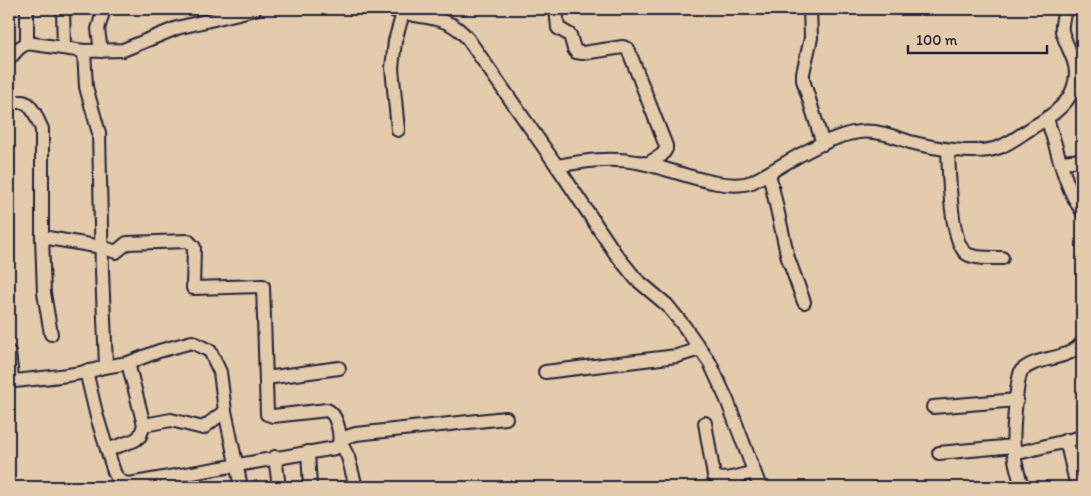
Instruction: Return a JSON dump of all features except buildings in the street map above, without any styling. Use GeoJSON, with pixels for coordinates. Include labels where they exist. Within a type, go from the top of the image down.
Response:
{"type":"FeatureCollection","features":[{"type":"Feature","properties":{"kind":"street"},"geometry":{"type":"LineString","coordinates":[[27,9],[28,43]]}},
{"type":"Feature","properties":{"kind":"street"},"geometry":{"type":"LineString","coordinates":[[63,9],[64,48]]}},
{"type":"Feature","properties":{"kind":"street"},"geometry":{"type":"LineString","coordinates":[[101,51],[98,29],[104,9]]}},
{"type":"Feature","properties":{"kind":"street"},"geometry":{"type":"LineString","coordinates":[[9,59],[19,48],[28,43],[84,51],[123,50],[177,28],[255,9]]}},
{"type":"Feature","properties":{"kind":"street"},"geometry":{"type":"LineString","coordinates":[[390,9],[448,21],[458,27],[558,166],[615,254],[636,279],[667,305],[710,363],[727,400],[760,487]]}},
{"type":"Feature","properties":{"kind":"street"},"geometry":{"type":"LineString","coordinates":[[556,9],[558,28],[572,36],[576,52],[582,53],[623,46],[628,49],[666,146],[662,155],[647,164]]}},
{"type":"Feature","properties":{"kind":"street"},"geometry":{"type":"LineString","coordinates":[[810,9],[811,38],[803,80],[823,144]]}},
{"type":"Feature","properties":{"kind":"street"},"geometry":{"type":"LineString","coordinates":[[558,166],[582,161],[607,160],[647,164],[702,179],[735,185],[747,184],[823,144],[856,132],[876,131],[923,145],[948,150],[979,150],[1000,147],[1047,119],[1069,97],[1080,79],[1062,29],[1065,9]]}},
{"type":"Feature","properties":{"kind":"street"},"geometry":{"type":"LineString","coordinates":[[398,130],[392,68],[394,48],[403,13]]}},
{"type":"Feature","properties":{"kind":"street"},"geometry":{"type":"LineString","coordinates":[[84,51],[86,87],[99,133],[106,363],[104,367]]}},
{"type":"Feature","properties":{"kind":"street"},"geometry":{"type":"LineString","coordinates":[[9,102],[28,104],[42,129],[44,293],[51,334]]}},
{"type":"Feature","properties":{"kind":"street"},"geometry":{"type":"LineString","coordinates":[[1047,119],[1068,186],[1082,211]]}},
{"type":"Feature","properties":{"kind":"street"},"geometry":{"type":"LineString","coordinates":[[948,150],[949,181],[959,245],[971,256],[1002,258]]}},
{"type":"Feature","properties":{"kind":"street"},"geometry":{"type":"LineString","coordinates":[[1061,162],[1082,160]]}},
{"type":"Feature","properties":{"kind":"street"},"geometry":{"type":"LineString","coordinates":[[769,173],[788,258],[804,302]]}},
{"type":"Feature","properties":{"kind":"street"},"geometry":{"type":"LineString","coordinates":[[42,237],[102,247],[116,252],[127,243],[188,241],[194,247],[194,288],[263,286],[266,411],[268,415],[273,416],[327,410],[333,413],[356,487]]}},
{"type":"Feature","properties":{"kind":"street"},"geometry":{"type":"LineString","coordinates":[[9,360],[12,378],[15,381],[86,372],[128,363],[159,351],[192,342],[210,352],[220,372],[225,411],[238,464],[241,487]]}},
{"type":"Feature","properties":{"kind":"street"},"geometry":{"type":"LineString","coordinates":[[1022,487],[1014,450],[1019,376],[1025,368],[1068,354],[1082,343]]}},
{"type":"Feature","properties":{"kind":"street"},"geometry":{"type":"LineString","coordinates":[[545,372],[677,356],[700,349]]}},
{"type":"Feature","properties":{"kind":"street"},"geometry":{"type":"LineString","coordinates":[[107,450],[135,440],[140,436],[144,425],[128,363]]}},
{"type":"Feature","properties":{"kind":"street"},"geometry":{"type":"LineString","coordinates":[[266,378],[339,368]]}},
{"type":"Feature","properties":{"kind":"street"},"geometry":{"type":"LineString","coordinates":[[86,372],[116,478],[124,484],[335,448],[340,440]]}},
{"type":"Feature","properties":{"kind":"street"},"geometry":{"type":"LineString","coordinates":[[933,407],[1017,400]]}},
{"type":"Feature","properties":{"kind":"street"},"geometry":{"type":"LineString","coordinates":[[144,425],[171,420],[203,428],[225,411]]}},
{"type":"Feature","properties":{"kind":"street"},"geometry":{"type":"LineString","coordinates":[[340,440],[356,434],[506,418]]}},
{"type":"Feature","properties":{"kind":"street"},"geometry":{"type":"LineString","coordinates":[[705,423],[716,479],[722,480],[754,472]]}},
{"type":"Feature","properties":{"kind":"street"},"geometry":{"type":"LineString","coordinates":[[940,453],[1014,450],[1082,437]]}},
{"type":"Feature","properties":{"kind":"street"},"geometry":{"type":"LineString","coordinates":[[1066,440],[1077,487]]}},
{"type":"Feature","properties":{"kind":"street"},"geometry":{"type":"LineString","coordinates":[[308,452],[310,487]]}},
{"type":"Feature","properties":{"kind":"street"},"geometry":{"type":"LineString","coordinates":[[275,457],[279,487]]}}]}
